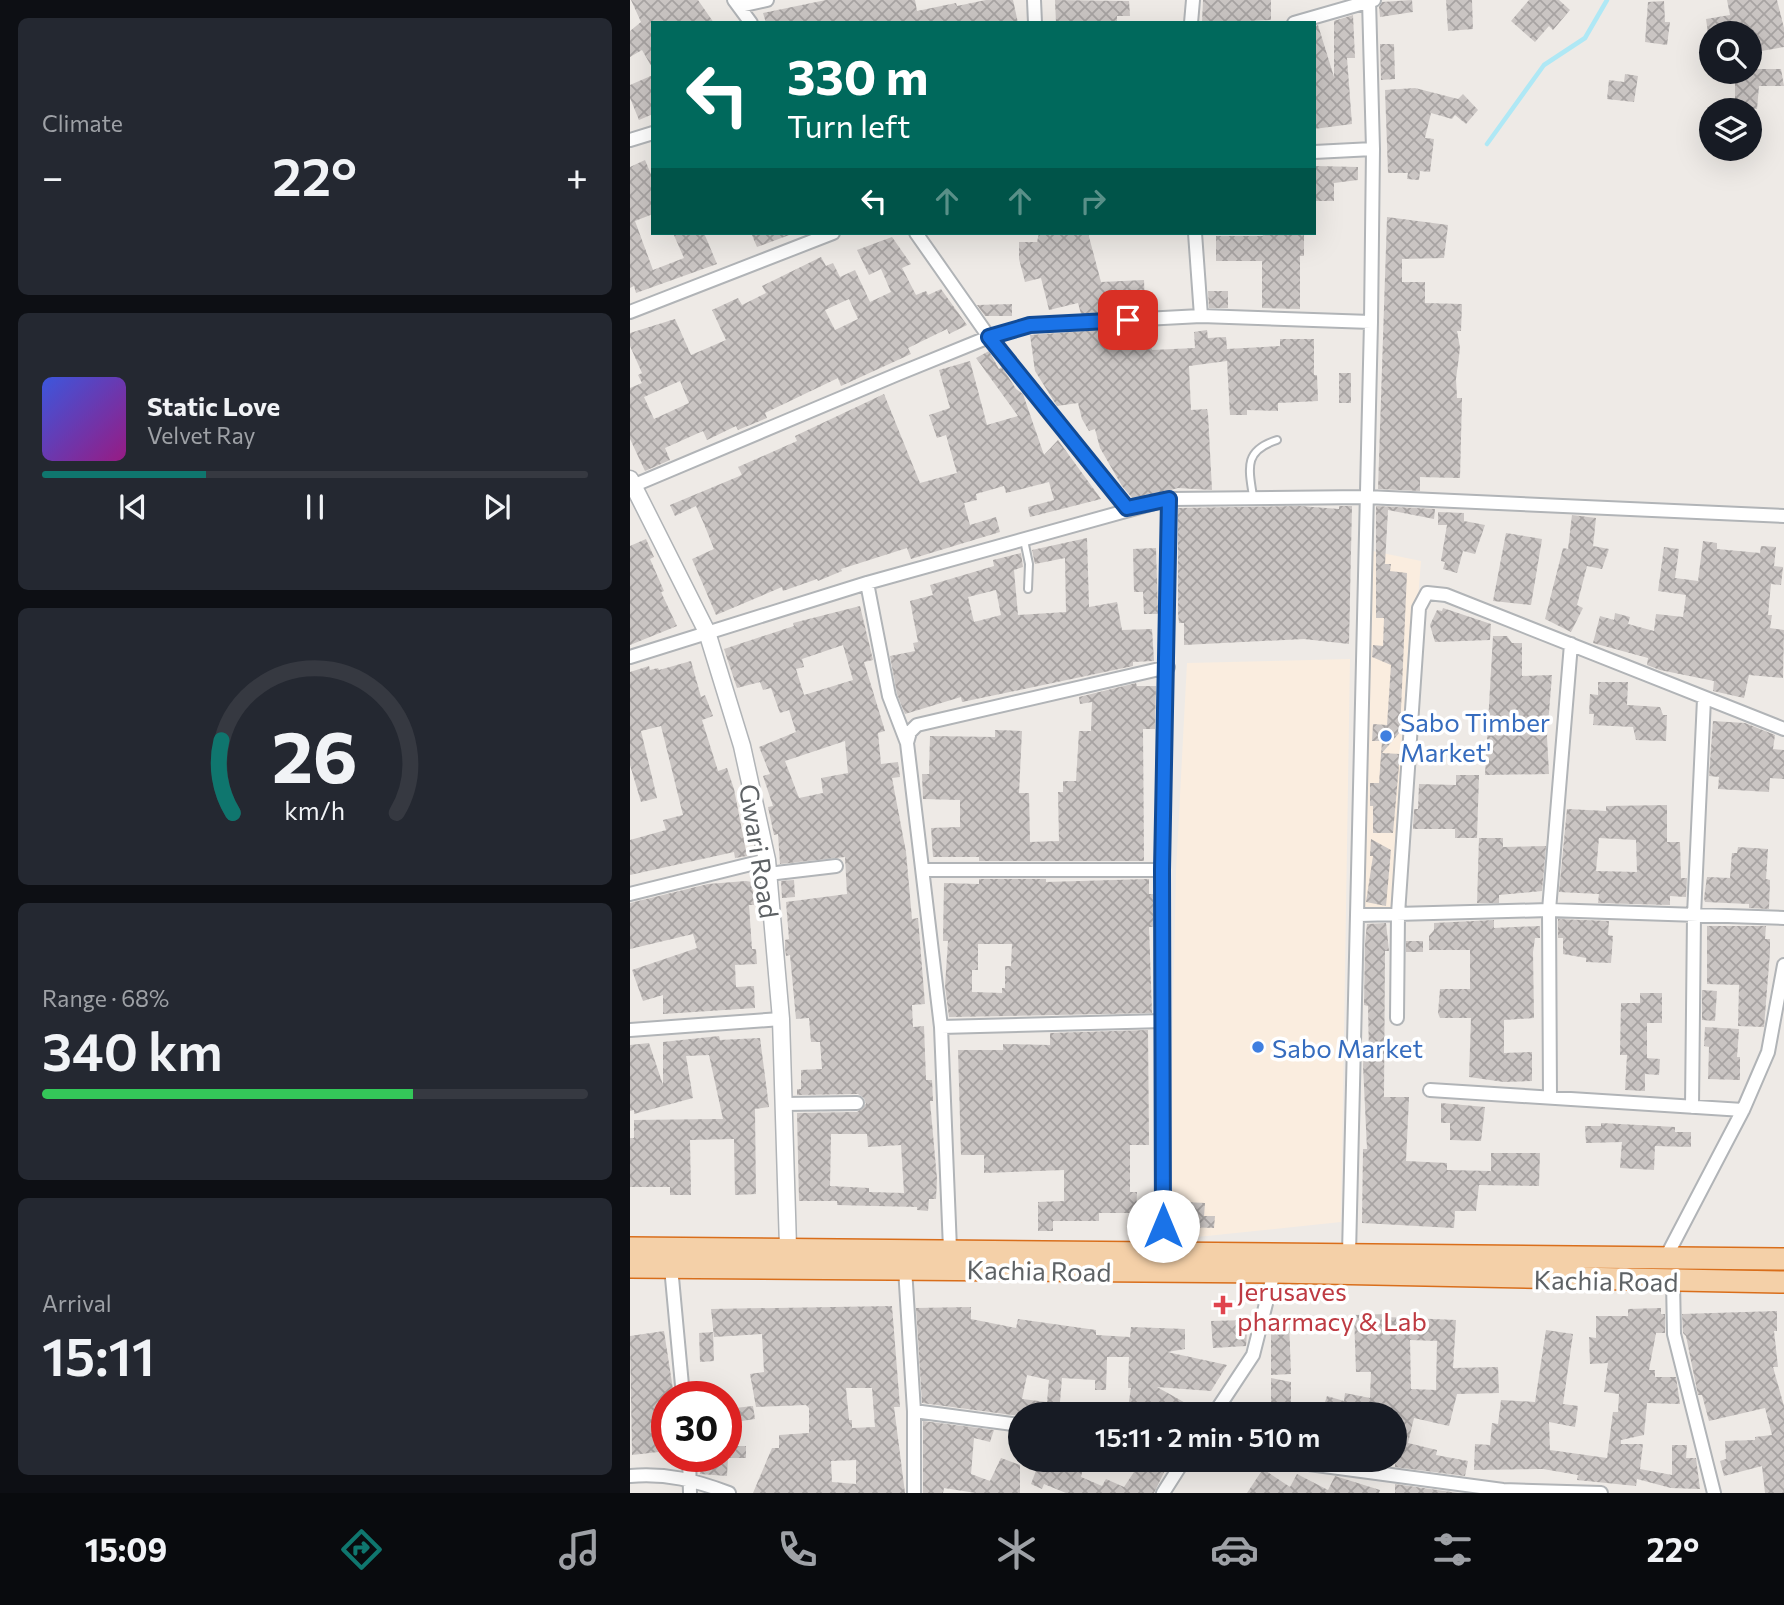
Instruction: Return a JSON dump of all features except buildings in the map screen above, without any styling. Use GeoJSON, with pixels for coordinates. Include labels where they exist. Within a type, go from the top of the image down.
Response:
{"type":"FeatureCollection","features":[{"type":"Feature","properties":{"kind":"highway","name":"Kachia Road"},"geometry":{"type":"LineString","coordinates":[[630,1248],[788,1247],[1665,1259],[1784,1282]]}},
{"type":"Feature","properties":{"kind":"highway","name":"Kachia Road"},"geometry":{"type":"LineString","coordinates":[[630,1267],[1274,1272],[1674,1281],[1784,1259]]}},
{"type":"Feature","properties":{"kind":"street"},"geometry":{"type":"LineString","coordinates":[[750,21],[737,3],[768,0]]}},
{"type":"Feature","properties":{"kind":"street"},"geometry":{"type":"LineString","coordinates":[[1034,0],[1035,21]]}},
{"type":"Feature","properties":{"kind":"street"},"geometry":{"type":"LineString","coordinates":[[1191,21],[1193,0]]}},
{"type":"Feature","properties":{"kind":"street"},"geometry":{"type":"LineString","coordinates":[[1301,21],[1371,1],[1371,322],[1349,1254]]}},
{"type":"Feature","properties":{"kind":"street"},"geometry":{"type":"LineString","coordinates":[[630,141],[651,134]]}},
{"type":"Feature","properties":{"kind":"street"},"geometry":{"type":"LineString","coordinates":[[1316,152],[1373,149]]}},
{"type":"Feature","properties":{"kind":"street"},"geometry":{"type":"LineString","coordinates":[[630,312],[828,235]]}},
{"type":"Feature","properties":{"kind":"street"},"geometry":{"type":"LineString","coordinates":[[917,235],[989,337],[1127,508]]}},
{"type":"Feature","properties":{"kind":"street"},"geometry":{"type":"LineString","coordinates":[[1195,235],[1201,316]]}},
{"type":"Feature","properties":{"kind":"street"},"geometry":{"type":"LineString","coordinates":[[631,484],[989,337],[1030,325],[1201,316],[1371,322]]}},
{"type":"Feature","properties":{"kind":"street","name":"Gwari Road"},"geometry":{"type":"LineString","coordinates":[[631,484],[707,632],[742,746],[767,867],[781,1019],[788,1247]]}},
{"type":"Feature","properties":{"kind":"street"},"geometry":{"type":"LineString","coordinates":[[630,657],[867,583],[1127,508],[1169,499],[1252,496],[1366,497],[1784,516]]}},
{"type":"Feature","properties":{"kind":"street"},"geometry":{"type":"LineString","coordinates":[[1163,1252],[1162,870],[1168,667],[1169,499]]}},
{"type":"Feature","properties":{"kind":"street"},"geometry":{"type":"LineString","coordinates":[[867,583],[890,696],[907,743],[924,870],[941,1027],[950,1249]]}},
{"type":"Feature","properties":{"kind":"street"},"geometry":{"type":"LineString","coordinates":[[1397,1018],[1398,914],[1419,608],[1422,597],[1427,593],[1446,595],[1784,729]]}},
{"type":"Feature","properties":{"kind":"street"},"geometry":{"type":"LineString","coordinates":[[1550,1097],[1549,910],[1571,644]]}},
{"type":"Feature","properties":{"kind":"street"},"geometry":{"type":"LineString","coordinates":[[907,743],[910,732],[917,726],[1168,667]]}},
{"type":"Feature","properties":{"kind":"street"},"geometry":{"type":"LineString","coordinates":[[1692,1107],[1694,915],[1704,699]]}},
{"type":"Feature","properties":{"kind":"street"},"geometry":{"type":"LineString","coordinates":[[630,894],[767,867],[836,866]]}},
{"type":"Feature","properties":{"kind":"street"},"geometry":{"type":"LineString","coordinates":[[924,870],[1162,870]]}},
{"type":"Feature","properties":{"kind":"street"},"geometry":{"type":"LineString","coordinates":[[1359,915],[1549,910],[1784,918]]}},
{"type":"Feature","properties":{"kind":"street"},"geometry":{"type":"LineString","coordinates":[[1665,1259],[1742,1110],[1768,1052],[1784,965]]}},
{"type":"Feature","properties":{"kind":"street"},"geometry":{"type":"LineString","coordinates":[[630,1030],[781,1019]]}},
{"type":"Feature","properties":{"kind":"street"},"geometry":{"type":"LineString","coordinates":[[941,1027],[1163,1021]]}},
{"type":"Feature","properties":{"kind":"street"},"geometry":{"type":"LineString","coordinates":[[1430,1090],[1742,1110]]}},
{"type":"Feature","properties":{"kind":"street"},"geometry":{"type":"LineString","coordinates":[[784,1104],[857,1103]]}},
{"type":"Feature","properties":{"kind":"street"},"geometry":{"type":"LineString","coordinates":[[671,1267],[682,1381]]}},
{"type":"Feature","properties":{"kind":"street"},"geometry":{"type":"LineString","coordinates":[[905,1268],[914,1412],[914,1493]]}},
{"type":"Feature","properties":{"kind":"street"},"geometry":{"type":"LineString","coordinates":[[1222,1402],[1254,1355],[1274,1272]]}},
{"type":"Feature","properties":{"kind":"street"},"geometry":{"type":"LineString","coordinates":[[1674,1281],[1674,1334],[1714,1493]]}},
{"type":"Feature","properties":{"kind":"street"},"geometry":{"type":"LineString","coordinates":[[914,1412],[1008,1424]]}},
{"type":"Feature","properties":{"kind":"street"},"geometry":{"type":"LineString","coordinates":[[690,1472],[690,1493]]}},
{"type":"Feature","properties":{"kind":"street"},"geometry":{"type":"LineString","coordinates":[[1163,1493],[1176,1472]]}},
{"type":"Feature","properties":{"kind":"street"},"geometry":{"type":"LineString","coordinates":[[1363,1472],[1502,1492],[1601,1493]]}},
{"type":"Feature","properties":{"kind":"street"},"geometry":{"type":"LineString","coordinates":[[630,1476],[662,1474],[691,1478],[729,1493]]}},
{"type":"Feature","properties":{"kind":"lane"},"geometry":{"type":"LineString","coordinates":[[1252,496],[1250,477],[1253,452],[1260,445],[1277,440]]}},
{"type":"Feature","properties":{"kind":"lane"},"geometry":{"type":"LineString","coordinates":[[1023,538],[1029,564],[1028,589]]}},
{"type":"Feature","properties":{"kind":"shaded area","name":"Sabo Timber Market'"},"geometry":{"type":"Polygon","coordinates":[[[1368,550],[1421,561],[1393,911],[1363,911],[1368,550]]]}},
{"type":"Feature","properties":{"kind":"shaded area","name":"Sabo Market"},"geometry":{"type":"Polygon","coordinates":[[[1350,659],[1341,1222],[1168,1240],[1176,871],[1187,663],[1350,659]]]}},
{"type":"Feature","properties":{"kind":"waterway"},"geometry":{"type":"LineString","coordinates":[[1487,144],[1544,65],[1585,38],[1607,0]]}},
{"type":"Feature","properties":{"kind":"place","name":"Sabo Timber Market'"},"geometry":{"type":"Point","coordinates":[1386,736]}},
{"type":"Feature","properties":{"kind":"place","name":"Sabo Market"},"geometry":{"type":"Point","coordinates":[1258,1047]}},
{"type":"Feature","properties":{"kind":"place","name":"Jerusaves pharmacy & Lab"},"geometry":{"type":"Point","coordinates":[1223,1305]}},
{"type":"Feature","properties":{"kind":"route"},"geometry":{"type":"LineString","coordinates":[[1128,320],[1030,325],[989,337],[1127,508],[1169,499],[1168,667],[1162,870],[1163,1226]]}}]}
